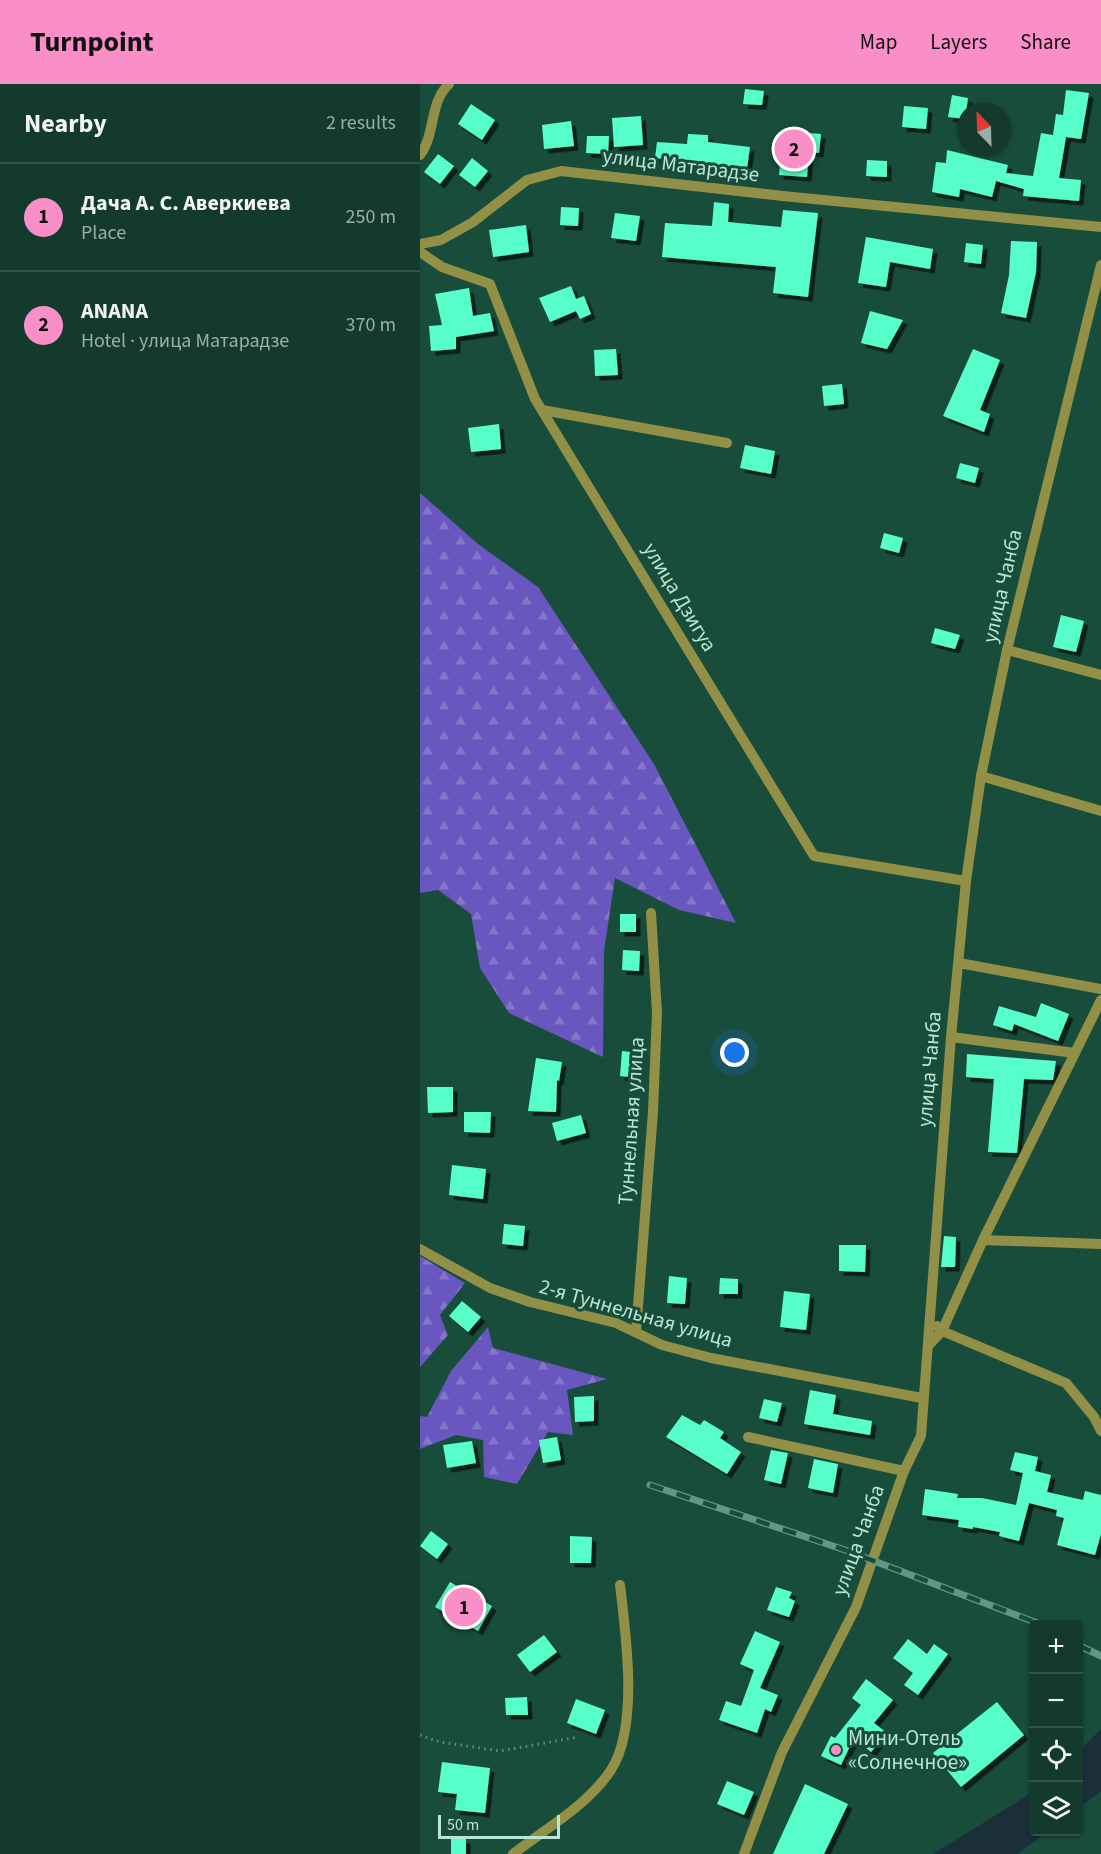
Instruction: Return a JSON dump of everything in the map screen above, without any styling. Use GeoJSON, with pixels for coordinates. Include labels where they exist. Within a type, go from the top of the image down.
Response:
{"type":"FeatureCollection","features":[{"type":"Feature","properties":{"kind":"street"},"geometry":{"type":"LineString","coordinates":[[420,155],[427,146],[435,109],[444,88],[449,84]]}},
{"type":"Feature","properties":{"kind":"street","name":"улица Матарадзе"},"geometry":{"type":"LineString","coordinates":[[420,244],[441,240],[473,222],[527,180],[561,171],[783,196],[1101,227]]}},
{"type":"Feature","properties":{"kind":"street","name":"улица Дзигуа"},"geometry":{"type":"LineString","coordinates":[[420,252],[442,267],[490,284],[542,410],[814,856],[966,881]]}},
{"type":"Feature","properties":{"kind":"street","name":"улица Чанба"},"geometry":{"type":"LineString","coordinates":[[744,1854],[782,1752],[856,1607],[904,1471],[921,1436],[922,1398],[928,1346],[951,1037],[966,881],[981,776],[1007,650],[1096,301],[1101,265]]}},
{"type":"Feature","properties":{"kind":"street"},"geometry":{"type":"LineString","coordinates":[[542,410],[727,444]]}},
{"type":"Feature","properties":{"kind":"street"},"geometry":{"type":"LineString","coordinates":[[1007,650],[1101,675]]}},
{"type":"Feature","properties":{"kind":"street"},"geometry":{"type":"LineString","coordinates":[[981,776],[1101,811]]}},
{"type":"Feature","properties":{"kind":"street","name":"Туннельная улица"},"geometry":{"type":"LineString","coordinates":[[636,1332],[653,1112],[657,1013],[651,913]]}},
{"type":"Feature","properties":{"kind":"street"},"geometry":{"type":"LineString","coordinates":[[959,963],[1101,988]]}},
{"type":"Feature","properties":{"kind":"street"},"geometry":{"type":"LineString","coordinates":[[928,1346],[942,1331],[983,1240],[1101,1000]]}},
{"type":"Feature","properties":{"kind":"street"},"geometry":{"type":"LineString","coordinates":[[951,1037],[1075,1053]]}},
{"type":"Feature","properties":{"kind":"street"},"geometry":{"type":"LineString","coordinates":[[983,1240],[1101,1244]]}},
{"type":"Feature","properties":{"kind":"street","name":"2-я Туннельная улица"},"geometry":{"type":"LineString","coordinates":[[420,1249],[490,1288],[530,1302],[616,1323],[662,1345],[711,1358],[922,1398]]}},
{"type":"Feature","properties":{"kind":"street"},"geometry":{"type":"LineString","coordinates":[[930,1319],[942,1331],[1066,1383],[1094,1417],[1101,1431]]}},
{"type":"Feature","properties":{"kind":"street"},"geometry":{"type":"LineString","coordinates":[[748,1437],[904,1471]]}},
{"type":"Feature","properties":{"kind":"street"},"geometry":{"type":"LineString","coordinates":[[513,1854],[585,1798],[611,1770],[626,1730],[628,1658],[620,1585]]}},
{"type":"Feature","properties":{"kind":"path"},"geometry":{"type":"LineString","coordinates":[[420,1735],[440,1742],[500,1751],[578,1737]]}},
{"type":"Feature","properties":{"kind":"green space"},"geometry":{"type":"Polygon","coordinates":[[[420,493],[478,544],[538,587],[654,764],[736,923],[679,910],[615,878],[604,951],[603,1057],[509,1013],[480,968],[471,914],[438,890],[420,893],[420,493]]]}},
{"type":"Feature","properties":{"kind":"green space"},"geometry":{"type":"Polygon","coordinates":[[[420,1256],[465,1283],[440,1315],[448,1335],[420,1367],[420,1256]]]}},
{"type":"Feature","properties":{"kind":"green space"},"geometry":{"type":"Polygon","coordinates":[[[488,1327],[493,1348],[607,1379],[567,1390],[573,1435],[548,1432],[517,1484],[484,1477],[483,1440],[456,1435],[420,1449],[420,1416],[427,1417],[451,1371],[488,1327]]]}},
{"type":"Feature","properties":{"kind":"water"},"geometry":{"type":"Polygon","coordinates":[[[1101,1729],[1101,1791],[1083,1805],[1083,1782],[1083,1747],[1101,1729]]]}},
{"type":"Feature","properties":{"kind":"water"},"geometry":{"type":"Polygon","coordinates":[[[1029,1794],[1029,1836],[1042,1836],[1017,1854],[933,1854],[1029,1794]]]}},
{"type":"Feature","properties":{"kind":"building"},"geometry":{"type":"Polygon","coordinates":[[[745,89],[764,91],[762,105],[743,104],[745,89]]]}},
{"type":"Feature","properties":{"kind":"building"},"geometry":{"type":"Polygon","coordinates":[[[1066,90],[1089,93],[1081,139],[1066,137],[1059,178],[1081,180],[1079,201],[1023,196],[1024,189],[996,181],[992,197],[960,189],[959,197],[932,192],[936,162],[946,163],[947,150],[957,152],[957,156],[971,156],[1008,165],[1006,173],[1033,176],[1041,133],[1053,135],[1056,114],[1063,115],[1066,90]]]}},
{"type":"Feature","properties":{"kind":"building"},"geometry":{"type":"Polygon","coordinates":[[[952,95],[968,98],[967,102],[957,102],[957,118],[948,117],[952,95]]]}},
{"type":"Feature","properties":{"kind":"building"},"geometry":{"type":"Polygon","coordinates":[[[471,104],[495,120],[482,140],[458,124],[471,104]]]}},
{"type":"Feature","properties":{"kind":"building"},"geometry":{"type":"Polygon","coordinates":[[[904,106],[928,108],[926,129],[902,127],[904,106]]]}},
{"type":"Feature","properties":{"kind":"building"},"geometry":{"type":"Polygon","coordinates":[[[641,116],[643,145],[614,147],[612,118],[641,116]]]}},
{"type":"Feature","properties":{"kind":"building"},"geometry":{"type":"Polygon","coordinates":[[[571,121],[574,146],[544,149],[542,125],[571,121]]]}},
{"type":"Feature","properties":{"kind":"building"},"geometry":{"type":"Polygon","coordinates":[[[783,131],[821,134],[819,153],[809,152],[807,177],[779,175],[783,131]]]}},
{"type":"Feature","properties":{"kind":"building"},"geometry":{"type":"Polygon","coordinates":[[[688,134],[708,135],[708,142],[750,147],[747,168],[655,158],[657,142],[687,144],[688,134]]]}},
{"type":"Feature","properties":{"kind":"building"},"geometry":{"type":"Polygon","coordinates":[[[587,136],[609,136],[608,154],[586,153],[587,136]]]}},
{"type":"Feature","properties":{"kind":"building"},"geometry":{"type":"Polygon","coordinates":[[[438,154],[454,166],[440,184],[424,172],[438,154]]]}},
{"type":"Feature","properties":{"kind":"building"},"geometry":{"type":"Polygon","coordinates":[[[472,158],[488,171],[475,187],[459,175],[472,158]]]}},
{"type":"Feature","properties":{"kind":"building"},"geometry":{"type":"Polygon","coordinates":[[[867,160],[887,161],[887,177],[866,176],[867,160]]]}},
{"type":"Feature","properties":{"kind":"building"},"geometry":{"type":"Polygon","coordinates":[[[714,202],[729,204],[728,222],[781,227],[783,210],[818,213],[808,297],[773,293],[776,267],[662,257],[665,223],[712,226],[714,202]]]}},
{"type":"Feature","properties":{"kind":"building"},"geometry":{"type":"Polygon","coordinates":[[[561,207],[579,208],[578,226],[560,225],[561,207]]]}},
{"type":"Feature","properties":{"kind":"building"},"geometry":{"type":"Polygon","coordinates":[[[615,213],[640,216],[636,241],[611,238],[615,213]]]}},
{"type":"Feature","properties":{"kind":"building"},"geometry":{"type":"Polygon","coordinates":[[[526,225],[529,252],[493,257],[489,230],[526,225]]]}},
{"type":"Feature","properties":{"kind":"building"},"geometry":{"type":"Polygon","coordinates":[[[866,237],[933,249],[930,269],[890,262],[886,287],[858,283],[866,237]]]}},
{"type":"Feature","properties":{"kind":"building"},"geometry":{"type":"Polygon","coordinates":[[[1011,241],[1037,242],[1036,272],[1026,318],[1001,313],[1009,275],[1011,241]]]}},
{"type":"Feature","properties":{"kind":"building"},"geometry":{"type":"Polygon","coordinates":[[[966,243],[983,245],[981,264],[964,262],[966,243]]]}},
{"type":"Feature","properties":{"kind":"building"},"geometry":{"type":"Polygon","coordinates":[[[571,286],[576,299],[584,296],[591,314],[580,319],[576,311],[550,322],[539,298],[571,286]]]}},
{"type":"Feature","properties":{"kind":"building"},"geometry":{"type":"Polygon","coordinates":[[[469,288],[473,316],[490,313],[494,331],[456,337],[456,349],[431,351],[429,326],[442,325],[435,294],[469,288]]]}},
{"type":"Feature","properties":{"kind":"building"},"geometry":{"type":"Polygon","coordinates":[[[870,311],[903,320],[887,349],[861,343],[870,311]]]}},
{"type":"Feature","properties":{"kind":"building"},"geometry":{"type":"Polygon","coordinates":[[[616,349],[618,375],[595,376],[594,350],[616,349]]]}},
{"type":"Feature","properties":{"kind":"building"},"geometry":{"type":"Polygon","coordinates":[[[973,349],[1000,360],[980,410],[990,414],[984,432],[943,416],[973,349]]]}},
{"type":"Feature","properties":{"kind":"building"},"geometry":{"type":"Polygon","coordinates":[[[842,384],[844,404],[824,406],[822,386],[842,384]]]}},
{"type":"Feature","properties":{"kind":"building"},"geometry":{"type":"Polygon","coordinates":[[[499,424],[501,449],[471,452],[468,428],[499,424]]]}},
{"type":"Feature","properties":{"kind":"building"},"geometry":{"type":"Polygon","coordinates":[[[745,445],[775,451],[771,474],[740,468],[745,445]]]}},
{"type":"Feature","properties":{"kind":"building"},"geometry":{"type":"Polygon","coordinates":[[[960,463],[979,468],[975,483],[956,478],[960,463]]]}},
{"type":"Feature","properties":{"kind":"building"},"geometry":{"type":"Polygon","coordinates":[[[884,533],[903,538],[899,553],[880,548],[884,533]]]}},
{"type":"Feature","properties":{"kind":"building"},"geometry":{"type":"Polygon","coordinates":[[[1061,615],[1084,621],[1076,652],[1053,647],[1061,615]]]}},
{"type":"Feature","properties":{"kind":"building"},"geometry":{"type":"Polygon","coordinates":[[[935,628],[960,635],[955,649],[931,643],[935,628]]]}},
{"type":"Feature","properties":{"kind":"building"},"geometry":{"type":"Polygon","coordinates":[[[620,914],[636,914],[636,932],[620,932],[620,914]]]}},
{"type":"Feature","properties":{"kind":"building"},"geometry":{"type":"Polygon","coordinates":[[[623,950],[640,951],[639,971],[622,970],[623,950]]]}},
{"type":"Feature","properties":{"kind":"building"},"geometry":{"type":"Polygon","coordinates":[[[1041,1003],[1069,1014],[1058,1041],[1014,1024],[1012,1031],[993,1025],[999,1006],[1036,1017],[1041,1003]]]}},
{"type":"Feature","properties":{"kind":"building"},"geometry":{"type":"Polygon","coordinates":[[[622,1051],[640,1053],[638,1078],[620,1076],[622,1051]]]}},
{"type":"Feature","properties":{"kind":"building"},"geometry":{"type":"Polygon","coordinates":[[[967,1054],[1056,1061],[1053,1080],[1024,1079],[1017,1153],[988,1152],[994,1079],[966,1077],[967,1054]]]}},
{"type":"Feature","properties":{"kind":"building"},"geometry":{"type":"Polygon","coordinates":[[[536,1058],[562,1062],[559,1081],[557,1080],[556,1112],[528,1111],[536,1058]]]}},
{"type":"Feature","properties":{"kind":"building"},"geometry":{"type":"Polygon","coordinates":[[[427,1087],[453,1087],[453,1112],[428,1113],[427,1087]]]}},
{"type":"Feature","properties":{"kind":"building"},"geometry":{"type":"Polygon","coordinates":[[[464,1112],[491,1112],[490,1133],[464,1132],[464,1112]]]}},
{"type":"Feature","properties":{"kind":"building"},"geometry":{"type":"Polygon","coordinates":[[[581,1115],[586,1133],[557,1141],[552,1123],[581,1115]]]}},
{"type":"Feature","properties":{"kind":"building"},"geometry":{"type":"Polygon","coordinates":[[[452,1165],[486,1169],[483,1199],[449,1195],[452,1165]]]}},
{"type":"Feature","properties":{"kind":"building"},"geometry":{"type":"Polygon","coordinates":[[[504,1224],[525,1226],[523,1246],[502,1244],[504,1224]]]}},
{"type":"Feature","properties":{"kind":"building"},"geometry":{"type":"Polygon","coordinates":[[[944,1236],[956,1237],[955,1267],[941,1267],[944,1236]]]}},
{"type":"Feature","properties":{"kind":"building"},"geometry":{"type":"Polygon","coordinates":[[[839,1245],[866,1245],[865,1272],[839,1271],[839,1245]]]}},
{"type":"Feature","properties":{"kind":"building"},"geometry":{"type":"Polygon","coordinates":[[[669,1276],[687,1278],[685,1304],[667,1303],[669,1276]]]}},
{"type":"Feature","properties":{"kind":"building"},"geometry":{"type":"Polygon","coordinates":[[[720,1278],[738,1279],[738,1294],[719,1294],[720,1278]]]}},
{"type":"Feature","properties":{"kind":"building"},"geometry":{"type":"Polygon","coordinates":[[[784,1291],[810,1294],[806,1330],[780,1327],[784,1291]]]}},
{"type":"Feature","properties":{"kind":"building"},"geometry":{"type":"Polygon","coordinates":[[[462,1301],[481,1317],[468,1332],[449,1316],[462,1301]]]}},
{"type":"Feature","properties":{"kind":"building"},"geometry":{"type":"Polygon","coordinates":[[[810,1390],[836,1395],[833,1414],[872,1421],[870,1435],[804,1424],[810,1390]]]}},
{"type":"Feature","properties":{"kind":"building"},"geometry":{"type":"Polygon","coordinates":[[[594,1396],[594,1421],[575,1422],[574,1397],[594,1396]]]}},
{"type":"Feature","properties":{"kind":"building"},"geometry":{"type":"Polygon","coordinates":[[[764,1399],[782,1403],[777,1422],[759,1418],[764,1399]]]}},
{"type":"Feature","properties":{"kind":"building"},"geometry":{"type":"Polygon","coordinates":[[[682,1415],[700,1425],[704,1420],[724,1432],[720,1438],[741,1452],[727,1474],[666,1437],[682,1415]]]}},
{"type":"Feature","properties":{"kind":"building"},"geometry":{"type":"Polygon","coordinates":[[[557,1437],[561,1460],[543,1463],[539,1440],[557,1437]]]}},
{"type":"Feature","properties":{"kind":"building"},"geometry":{"type":"Polygon","coordinates":[[[472,1441],[476,1463],[447,1468],[443,1445],[472,1441]]]}},
{"type":"Feature","properties":{"kind":"building"},"geometry":{"type":"Polygon","coordinates":[[[771,1450],[788,1453],[781,1484],[764,1480],[771,1450]]]}},
{"type":"Feature","properties":{"kind":"building"},"geometry":{"type":"Polygon","coordinates":[[[1015,1452],[1038,1457],[1035,1471],[1051,1475],[1047,1492],[1083,1500],[1085,1491],[1101,1495],[1101,1534],[1095,1555],[1057,1545],[1064,1518],[1056,1516],[1057,1510],[1029,1503],[1019,1541],[999,1536],[1000,1532],[958,1527],[959,1520],[922,1515],[925,1489],[958,1494],[957,1498],[982,1498],[1016,1505],[1023,1473],[1010,1470],[1015,1452]]]}},
{"type":"Feature","properties":{"kind":"building"},"geometry":{"type":"Polygon","coordinates":[[[814,1459],[838,1464],[833,1493],[808,1488],[814,1459]]]}},
{"type":"Feature","properties":{"kind":"building"},"geometry":{"type":"Polygon","coordinates":[[[431,1531],[448,1544],[437,1559],[420,1546],[431,1531]]]}},
{"type":"Feature","properties":{"kind":"building"},"geometry":{"type":"Polygon","coordinates":[[[570,1536],[592,1537],[591,1563],[570,1563],[570,1536]]]}},
{"type":"Feature","properties":{"kind":"building"},"geometry":{"type":"Polygon","coordinates":[[[450,1582],[492,1606],[478,1631],[435,1607],[450,1582]]]}},
{"type":"Feature","properties":{"kind":"building"},"geometry":{"type":"Polygon","coordinates":[[[776,1587],[792,1592],[789,1598],[795,1601],[789,1617],[767,1610],[776,1587]]]}},
{"type":"Feature","properties":{"kind":"building"},"geometry":{"type":"Polygon","coordinates":[[[755,1631],[780,1642],[760,1688],[778,1695],[771,1712],[765,1709],[757,1733],[719,1720],[726,1701],[741,1706],[754,1670],[740,1664],[755,1631]]]}},
{"type":"Feature","properties":{"kind":"building"},"geometry":{"type":"Polygon","coordinates":[[[544,1635],[557,1652],[530,1672],[517,1655],[544,1635]]]}},
{"type":"Feature","properties":{"kind":"building"},"geometry":{"type":"Polygon","coordinates":[[[908,1639],[927,1654],[934,1644],[948,1654],[918,1695],[904,1685],[913,1673],[893,1658],[908,1639]]]}},
{"type":"Feature","properties":{"kind":"building"},"geometry":{"type":"Polygon","coordinates":[[[866,1679],[893,1700],[874,1723],[887,1733],[871,1752],[854,1738],[841,1765],[821,1756],[831,1736],[835,1738],[861,1705],[852,1698],[866,1679]]]}},
{"type":"Feature","properties":{"kind":"building"},"geometry":{"type":"Polygon","coordinates":[[[527,1697],[528,1715],[506,1715],[505,1698],[527,1697]]]}},
{"type":"Feature","properties":{"kind":"building"},"geometry":{"type":"Polygon","coordinates":[[[576,1699],[605,1710],[596,1734],[567,1723],[576,1699]]]}},
{"type":"Feature","properties":{"kind":"building"},"geometry":{"type":"Polygon","coordinates":[[[997,1702],[1024,1735],[961,1787],[933,1753],[997,1702]]]}},
{"type":"Feature","properties":{"kind":"building"},"geometry":{"type":"Polygon","coordinates":[[[442,1762],[490,1768],[485,1813],[455,1810],[457,1794],[438,1792],[442,1762]]]}},
{"type":"Feature","properties":{"kind":"building"},"geometry":{"type":"Polygon","coordinates":[[[727,1781],[754,1792],[744,1815],[717,1804],[727,1781]]]}},
{"type":"Feature","properties":{"kind":"building"},"geometry":{"type":"Polygon","coordinates":[[[805,1784],[848,1804],[824,1854],[773,1854],[805,1784]]]}},
{"type":"Feature","properties":{"kind":"building"},"geometry":{"type":"Polygon","coordinates":[[[451,1839],[466,1839],[466,1854],[451,1854],[451,1839]]]}},
{"type":"Feature","properties":{"kind":"railway"},"geometry":{"type":"LineString","coordinates":[[650,1485],[845,1550],[1029,1620]]}},
{"type":"Feature","properties":{"kind":"railway"},"geometry":{"type":"LineString","coordinates":[[1083,1647],[1101,1656]]}},
{"type":"Feature","properties":{"kind":"place","name":"ANANA"},"geometry":{"type":"Point","coordinates":[794,149]}},
{"type":"Feature","properties":{"kind":"place","name":"Дача А. С. Аверкиева"},"geometry":{"type":"Point","coordinates":[464,1607]}},
{"type":"Feature","properties":{"kind":"place","name":"Мини-Отель «Солнечное»"},"geometry":{"type":"Point","coordinates":[836,1750]}}]}
